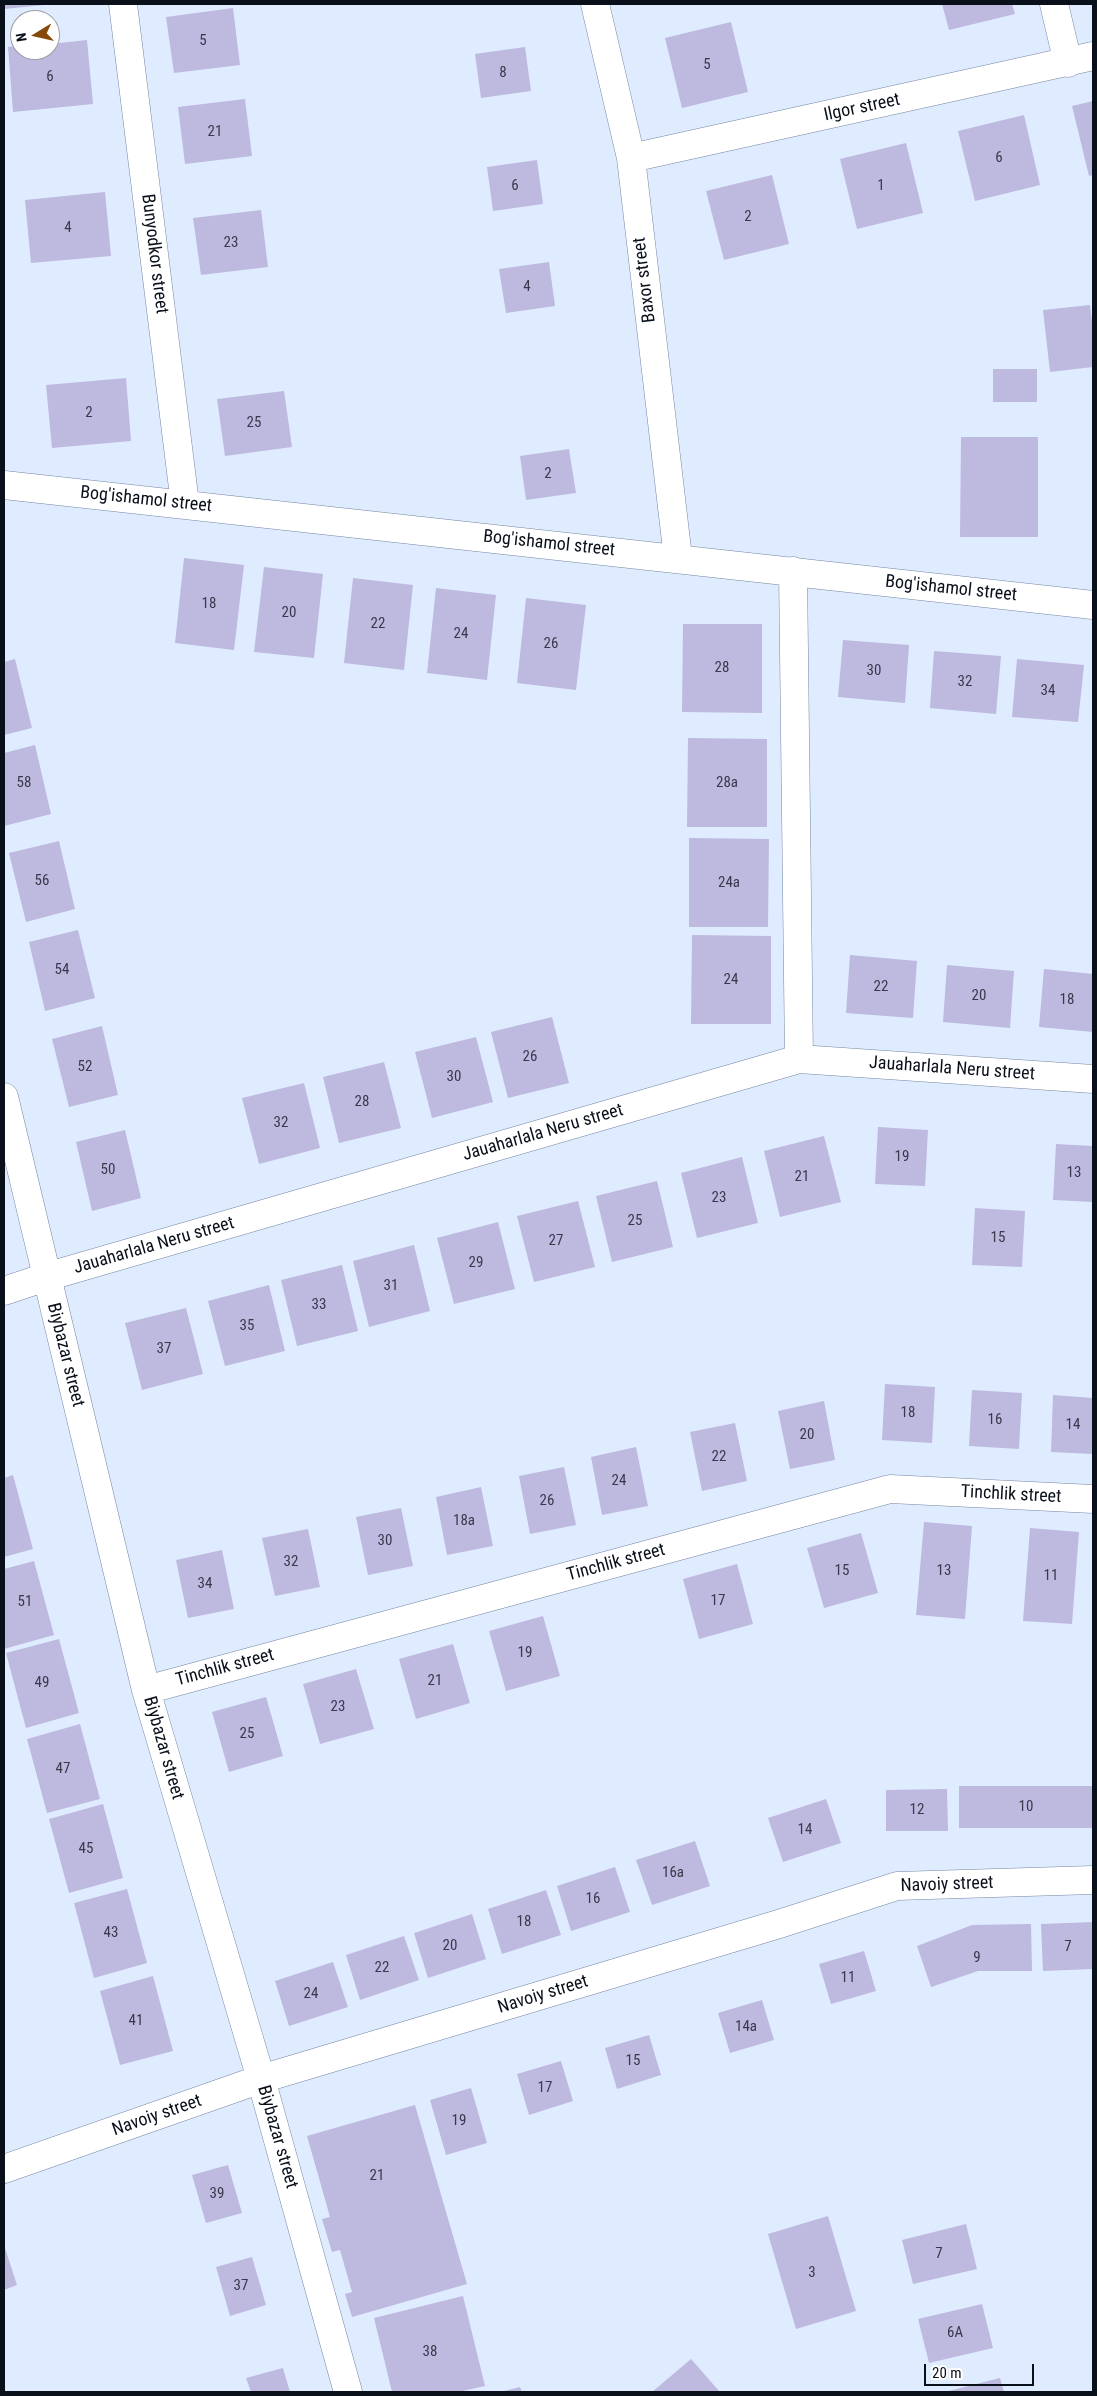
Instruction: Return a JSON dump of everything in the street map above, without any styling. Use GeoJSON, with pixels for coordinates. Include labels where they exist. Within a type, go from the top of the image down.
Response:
{"type":"FeatureCollection","features":[{"type":"Feature","properties":{"kind":"street","name":"Bunyodkor street"},"geometry":{"type":"LineString","coordinates":[[123,4],[185,504]]}},
{"type":"Feature","properties":{"kind":"street","name":"Baxor street"},"geometry":{"type":"LineString","coordinates":[[595,4],[631,158],[678,558]]}},
{"type":"Feature","properties":{"kind":"street"},"geometry":{"type":"LineString","coordinates":[[1054,4],[1081,59]]}},
{"type":"Feature","properties":{"kind":"street","name":"Ilgor street"},"geometry":{"type":"LineString","coordinates":[[631,158],[1081,59]]}},
{"type":"Feature","properties":{"kind":"street","name":"Bog'ishamol street"},"geometry":{"type":"LineString","coordinates":[[4,485],[1093,605]]}},
{"type":"Feature","properties":{"kind":"street"},"geometry":{"type":"LineString","coordinates":[[793,571],[799,1059]]}},
{"type":"Feature","properties":{"kind":"street","name":"Jauaharlala Neru street"},"geometry":{"type":"LineString","coordinates":[[4,1291],[46,1277],[799,1059],[1093,1079]]}},
{"type":"Feature","properties":{"kind":"street","name":"Biybazar street"},"geometry":{"type":"LineString","coordinates":[[4,1097],[146,1690],[261,2079],[348,2392]]}},
{"type":"Feature","properties":{"kind":"street","name":"Tinchlik street"},"geometry":{"type":"LineString","coordinates":[[146,1690],[890,1489],[1093,1499]]}},
{"type":"Feature","properties":{"kind":"street","name":"Navoiy street"},"geometry":{"type":"LineString","coordinates":[[4,2169],[261,2079],[779,1924],[897,1886],[1093,1880]]}},
{"type":"Feature","properties":{"kind":"building"},"geometry":{"type":"Polygon","coordinates":[[[4,4],[44,4],[44,5],[4,9],[4,4]]]}},
{"type":"Feature","properties":{"kind":"building"},"geometry":{"type":"Polygon","coordinates":[[[942,4],[1012,4],[1015,14],[949,30],[942,4]]]}},
{"type":"Feature","properties":{"kind":"building"},"geometry":{"type":"Polygon","coordinates":[[[233,8],[240,65],[174,73],[166,17],[233,8]]]}},
{"type":"Feature","properties":{"kind":"building"},"geometry":{"type":"Polygon","coordinates":[[[731,22],[748,92],[682,108],[665,38],[731,22]]]}},
{"type":"Feature","properties":{"kind":"building"},"geometry":{"type":"Polygon","coordinates":[[[87,40],[93,104],[13,112],[8,47],[10,47],[10,60],[60,60],[60,43],[87,40]]]}},
{"type":"Feature","properties":{"kind":"building"},"geometry":{"type":"Polygon","coordinates":[[[525,47],[531,91],[481,98],[475,54],[525,47]]]}},
{"type":"Feature","properties":{"kind":"building"},"geometry":{"type":"Polygon","coordinates":[[[245,99],[252,156],[185,164],[178,107],[245,99]]]}},
{"type":"Feature","properties":{"kind":"building"},"geometry":{"type":"Polygon","coordinates":[[[1093,101],[1093,175],[1089,176],[1072,106],[1093,101]]]}},
{"type":"Feature","properties":{"kind":"building"},"geometry":{"type":"Polygon","coordinates":[[[1024,115],[1040,185],[975,201],[958,131],[1024,115]]]}},
{"type":"Feature","properties":{"kind":"building"},"geometry":{"type":"Polygon","coordinates":[[[906,143],[923,213],[857,229],[840,159],[906,143]]]}},
{"type":"Feature","properties":{"kind":"building"},"geometry":{"type":"Polygon","coordinates":[[[537,160],[543,204],[493,211],[487,167],[537,160]]]}},
{"type":"Feature","properties":{"kind":"building"},"geometry":{"type":"Polygon","coordinates":[[[772,175],[789,244],[724,260],[706,191],[772,175]]]}},
{"type":"Feature","properties":{"kind":"building"},"geometry":{"type":"Polygon","coordinates":[[[105,192],[111,256],[31,263],[25,200],[105,192]]]}},
{"type":"Feature","properties":{"kind":"building"},"geometry":{"type":"Polygon","coordinates":[[[261,210],[268,267],[201,275],[193,218],[261,210]]]}},
{"type":"Feature","properties":{"kind":"building"},"geometry":{"type":"Polygon","coordinates":[[[549,262],[555,306],[506,313],[499,269],[549,262]]]}},
{"type":"Feature","properties":{"kind":"building"},"geometry":{"type":"Polygon","coordinates":[[[1090,305],[1093,329],[1093,367],[1050,372],[1043,310],[1090,305]]]}},
{"type":"Feature","properties":{"kind":"building"},"geometry":{"type":"Polygon","coordinates":[[[993,369],[1037,369],[1037,402],[993,402],[993,369]]]}},
{"type":"Feature","properties":{"kind":"building"},"geometry":{"type":"Polygon","coordinates":[[[126,378],[131,441],[52,448],[46,385],[126,378]]]}},
{"type":"Feature","properties":{"kind":"building"},"geometry":{"type":"Polygon","coordinates":[[[284,391],[292,447],[225,456],[217,399],[284,391]]]}},
{"type":"Feature","properties":{"kind":"building"},"geometry":{"type":"Polygon","coordinates":[[[961,437],[1038,437],[1038,537],[960,537],[961,437]]]}},
{"type":"Feature","properties":{"kind":"building"},"geometry":{"type":"Polygon","coordinates":[[[569,449],[576,493],[526,500],[520,456],[569,449]]]}},
{"type":"Feature","properties":{"kind":"building"},"geometry":{"type":"Polygon","coordinates":[[[184,558],[244,565],[234,650],[175,643],[184,558]]]}},
{"type":"Feature","properties":{"kind":"building"},"geometry":{"type":"Polygon","coordinates":[[[264,567],[323,574],[314,658],[254,652],[264,567]]]}},
{"type":"Feature","properties":{"kind":"building"},"geometry":{"type":"Polygon","coordinates":[[[353,578],[413,585],[404,670],[344,663],[353,578]]]}},
{"type":"Feature","properties":{"kind":"building"},"geometry":{"type":"Polygon","coordinates":[[[436,588],[496,595],[487,680],[427,673],[436,588]]]}},
{"type":"Feature","properties":{"kind":"building"},"geometry":{"type":"Polygon","coordinates":[[[526,598],[586,605],[576,690],[517,683],[526,598]]]}},
{"type":"Feature","properties":{"kind":"building"},"geometry":{"type":"Polygon","coordinates":[[[683,624],[762,624],[762,713],[682,712],[683,624]]]}},
{"type":"Feature","properties":{"kind":"building"},"geometry":{"type":"Polygon","coordinates":[[[843,640],[909,645],[905,703],[838,697],[843,640]]]}},
{"type":"Feature","properties":{"kind":"building"},"geometry":{"type":"Polygon","coordinates":[[[934,651],[1001,656],[996,714],[930,708],[934,651]]]}},
{"type":"Feature","properties":{"kind":"building"},"geometry":{"type":"Polygon","coordinates":[[[15,659],[32,728],[4,735],[4,662],[15,659]]]}},
{"type":"Feature","properties":{"kind":"building"},"geometry":{"type":"Polygon","coordinates":[[[1017,659],[1084,665],[1078,722],[1012,717],[1017,659]]]}},
{"type":"Feature","properties":{"kind":"building"},"geometry":{"type":"Polygon","coordinates":[[[688,738],[767,739],[767,827],[687,827],[688,738]]]}},
{"type":"Feature","properties":{"kind":"building"},"geometry":{"type":"Polygon","coordinates":[[[35,745],[51,814],[4,826],[4,753],[35,745]]]}},
{"type":"Feature","properties":{"kind":"building"},"geometry":{"type":"Polygon","coordinates":[[[689,838],[769,839],[768,927],[689,927],[689,838]]]}},
{"type":"Feature","properties":{"kind":"building"},"geometry":{"type":"Polygon","coordinates":[[[59,841],[75,909],[26,922],[9,853],[59,841]]]}},
{"type":"Feature","properties":{"kind":"building"},"geometry":{"type":"Polygon","coordinates":[[[78,930],[95,998],[45,1011],[29,942],[78,930]]]}},
{"type":"Feature","properties":{"kind":"building"},"geometry":{"type":"Polygon","coordinates":[[[692,935],[771,936],[771,1024],[691,1024],[692,935]]]}},
{"type":"Feature","properties":{"kind":"building"},"geometry":{"type":"Polygon","coordinates":[[[850,955],[917,961],[913,1018],[846,1013],[850,955]]]}},
{"type":"Feature","properties":{"kind":"building"},"geometry":{"type":"Polygon","coordinates":[[[947,965],[1014,971],[1010,1028],[943,1022],[947,965]]]}},
{"type":"Feature","properties":{"kind":"building"},"geometry":{"type":"Polygon","coordinates":[[[1044,969],[1093,974],[1093,1032],[1039,1027],[1044,969]]]}},
{"type":"Feature","properties":{"kind":"building"},"geometry":{"type":"Polygon","coordinates":[[[552,1017],[569,1083],[508,1098],[491,1032],[552,1017]]]}},
{"type":"Feature","properties":{"kind":"building"},"geometry":{"type":"Polygon","coordinates":[[[102,1026],[118,1095],[69,1107],[52,1039],[102,1026]]]}},
{"type":"Feature","properties":{"kind":"building"},"geometry":{"type":"Polygon","coordinates":[[[476,1037],[493,1102],[432,1118],[415,1052],[476,1037]]]}},
{"type":"Feature","properties":{"kind":"building"},"geometry":{"type":"Polygon","coordinates":[[[384,1062],[401,1128],[339,1143],[323,1077],[384,1062]]]}},
{"type":"Feature","properties":{"kind":"building"},"geometry":{"type":"Polygon","coordinates":[[[304,1083],[320,1148],[259,1164],[242,1098],[304,1083]]]}},
{"type":"Feature","properties":{"kind":"building"},"geometry":{"type":"Polygon","coordinates":[[[878,1127],[928,1130],[925,1186],[875,1184],[878,1127]]]}},
{"type":"Feature","properties":{"kind":"building"},"geometry":{"type":"Polygon","coordinates":[[[125,1130],[141,1198],[92,1211],[76,1142],[125,1130]]]}},
{"type":"Feature","properties":{"kind":"building"},"geometry":{"type":"Polygon","coordinates":[[[824,1136],[841,1202],[780,1217],[764,1151],[824,1136]]]}},
{"type":"Feature","properties":{"kind":"building"},"geometry":{"type":"Polygon","coordinates":[[[1056,1144],[1093,1146],[1093,1202],[1053,1200],[1056,1144]]]}},
{"type":"Feature","properties":{"kind":"building"},"geometry":{"type":"Polygon","coordinates":[[[742,1157],[758,1223],[697,1238],[681,1173],[742,1157]]]}},
{"type":"Feature","properties":{"kind":"building"},"geometry":{"type":"Polygon","coordinates":[[[657,1181],[673,1247],[612,1262],[596,1196],[657,1181]]]}},
{"type":"Feature","properties":{"kind":"building"},"geometry":{"type":"Polygon","coordinates":[[[578,1201],[595,1267],[534,1282],[517,1216],[578,1201]]]}},
{"type":"Feature","properties":{"kind":"building"},"geometry":{"type":"Polygon","coordinates":[[[975,1208],[1025,1211],[1022,1267],[972,1265],[975,1208]]]}},
{"type":"Feature","properties":{"kind":"building"},"geometry":{"type":"Polygon","coordinates":[[[498,1222],[515,1289],[454,1304],[437,1238],[498,1222]]]}},
{"type":"Feature","properties":{"kind":"building"},"geometry":{"type":"Polygon","coordinates":[[[414,1245],[430,1311],[369,1327],[353,1261],[414,1245]]]}},
{"type":"Feature","properties":{"kind":"building"},"geometry":{"type":"Polygon","coordinates":[[[342,1265],[358,1331],[297,1346],[281,1280],[342,1265]]]}},
{"type":"Feature","properties":{"kind":"building"},"geometry":{"type":"Polygon","coordinates":[[[269,1285],[285,1351],[225,1366],[208,1301],[269,1285]]]}},
{"type":"Feature","properties":{"kind":"building"},"geometry":{"type":"Polygon","coordinates":[[[186,1308],[203,1374],[142,1390],[125,1323],[186,1308]]]}},
{"type":"Feature","properties":{"kind":"building"},"geometry":{"type":"Polygon","coordinates":[[[885,1384],[935,1387],[932,1443],[882,1440],[885,1384]]]}},
{"type":"Feature","properties":{"kind":"building"},"geometry":{"type":"Polygon","coordinates":[[[972,1390],[1022,1393],[1019,1449],[969,1446],[972,1390]]]}},
{"type":"Feature","properties":{"kind":"building"},"geometry":{"type":"Polygon","coordinates":[[[1053,1395],[1093,1398],[1093,1454],[1051,1452],[1053,1395]]]}},
{"type":"Feature","properties":{"kind":"building"},"geometry":{"type":"Polygon","coordinates":[[[824,1401],[835,1460],[790,1469],[778,1411],[824,1401]]]}},
{"type":"Feature","properties":{"kind":"building"},"geometry":{"type":"Polygon","coordinates":[[[735,1423],[747,1481],[702,1491],[690,1432],[735,1423]]]}},
{"type":"Feature","properties":{"kind":"building"},"geometry":{"type":"Polygon","coordinates":[[[636,1447],[648,1506],[602,1515],[591,1457],[636,1447]]]}},
{"type":"Feature","properties":{"kind":"building"},"geometry":{"type":"Polygon","coordinates":[[[564,1467],[576,1525],[530,1534],[519,1476],[564,1467]]]}},
{"type":"Feature","properties":{"kind":"building"},"geometry":{"type":"Polygon","coordinates":[[[13,1475],[33,1549],[4,1557],[4,1478],[13,1475]]]}},
{"type":"Feature","properties":{"kind":"building"},"geometry":{"type":"Polygon","coordinates":[[[481,1487],[493,1546],[447,1555],[436,1497],[481,1487]]]}},
{"type":"Feature","properties":{"kind":"building"},"geometry":{"type":"Polygon","coordinates":[[[401,1508],[413,1566],[368,1575],[356,1517],[401,1508]]]}},
{"type":"Feature","properties":{"kind":"building"},"geometry":{"type":"Polygon","coordinates":[[[924,1522],[972,1526],[965,1619],[916,1615],[924,1522]]]}},
{"type":"Feature","properties":{"kind":"building"},"geometry":{"type":"Polygon","coordinates":[[[1030,1528],[1079,1532],[1072,1624],[1023,1621],[1030,1528]]]}},
{"type":"Feature","properties":{"kind":"building"},"geometry":{"type":"Polygon","coordinates":[[[308,1529],[320,1587],[275,1596],[262,1538],[308,1529]]]}},
{"type":"Feature","properties":{"kind":"building"},"geometry":{"type":"Polygon","coordinates":[[[861,1533],[878,1593],[824,1608],[807,1548],[861,1533]]]}},
{"type":"Feature","properties":{"kind":"building"},"geometry":{"type":"Polygon","coordinates":[[[222,1550],[234,1609],[188,1618],[176,1560],[222,1550]]]}},
{"type":"Feature","properties":{"kind":"building"},"geometry":{"type":"Polygon","coordinates":[[[34,1561],[54,1635],[4,1649],[4,1569],[34,1561]]]}},
{"type":"Feature","properties":{"kind":"building"},"geometry":{"type":"Polygon","coordinates":[[[737,1564],[753,1624],[699,1639],[683,1579],[737,1564]]]}},
{"type":"Feature","properties":{"kind":"building"},"geometry":{"type":"Polygon","coordinates":[[[543,1616],[560,1676],[506,1691],[489,1631],[543,1616]]]}},
{"type":"Feature","properties":{"kind":"building"},"geometry":{"type":"Polygon","coordinates":[[[59,1639],[79,1713],[26,1728],[6,1653],[59,1639]]]}},
{"type":"Feature","properties":{"kind":"building"},"geometry":{"type":"Polygon","coordinates":[[[453,1644],[470,1703],[416,1719],[399,1659],[453,1644]]]}},
{"type":"Feature","properties":{"kind":"building"},"geometry":{"type":"Polygon","coordinates":[[[356,1669],[374,1729],[320,1744],[303,1684],[356,1669]]]}},
{"type":"Feature","properties":{"kind":"building"},"geometry":{"type":"Polygon","coordinates":[[[266,1697],[283,1756],[229,1772],[212,1712],[266,1697]]]}},
{"type":"Feature","properties":{"kind":"building"},"geometry":{"type":"Polygon","coordinates":[[[80,1724],[100,1799],[47,1813],[27,1739],[80,1724]]]}},
{"type":"Feature","properties":{"kind":"building"},"geometry":{"type":"Polygon","coordinates":[[[959,1786],[1093,1786],[1093,1828],[959,1828],[959,1786]]]}},
{"type":"Feature","properties":{"kind":"building"},"geometry":{"type":"Polygon","coordinates":[[[947,1789],[948,1831],[886,1831],[886,1790],[947,1789]]]}},
{"type":"Feature","properties":{"kind":"building"},"geometry":{"type":"Polygon","coordinates":[[[826,1799],[841,1843],[783,1862],[768,1818],[826,1799]]]}},
{"type":"Feature","properties":{"kind":"building"},"geometry":{"type":"Polygon","coordinates":[[[103,1804],[123,1878],[69,1893],[49,1819],[103,1804]]]}},
{"type":"Feature","properties":{"kind":"building"},"geometry":{"type":"Polygon","coordinates":[[[695,1841],[710,1886],[652,1905],[636,1860],[695,1841]]]}},
{"type":"Feature","properties":{"kind":"building"},"geometry":{"type":"Polygon","coordinates":[[[615,1867],[630,1912],[571,1931],[557,1886],[615,1867]]]}},
{"type":"Feature","properties":{"kind":"building"},"geometry":{"type":"Polygon","coordinates":[[[127,1889],[147,1963],[94,1978],[74,1903],[127,1889]]]}},
{"type":"Feature","properties":{"kind":"building"},"geometry":{"type":"Polygon","coordinates":[[[546,1890],[561,1935],[502,1954],[488,1909],[546,1890]]]}},
{"type":"Feature","properties":{"kind":"building"},"geometry":{"type":"Polygon","coordinates":[[[472,1914],[486,1959],[428,1978],[414,1933],[472,1914]]]}},
{"type":"Feature","properties":{"kind":"building"},"geometry":{"type":"Polygon","coordinates":[[[1093,1922],[1093,1969],[1043,1971],[1041,1924],[1093,1922]]]}},
{"type":"Feature","properties":{"kind":"building"},"geometry":{"type":"Polygon","coordinates":[[[1031,1924],[1032,1971],[978,1971],[931,1987],[917,1946],[972,1925],[1031,1924]]]}},
{"type":"Feature","properties":{"kind":"building"},"geometry":{"type":"Polygon","coordinates":[[[404,1936],[419,1980],[360,2000],[346,1955],[404,1936]]]}},
{"type":"Feature","properties":{"kind":"building"},"geometry":{"type":"Polygon","coordinates":[[[864,1951],[876,1991],[831,2004],[819,1964],[864,1951]]]}},
{"type":"Feature","properties":{"kind":"building"},"geometry":{"type":"Polygon","coordinates":[[[333,1962],[348,2007],[289,2026],[275,1981],[333,1962]]]}},
{"type":"Feature","properties":{"kind":"building"},"geometry":{"type":"Polygon","coordinates":[[[153,1976],[173,2051],[120,2065],[100,1991],[153,1976]]]}},
{"type":"Feature","properties":{"kind":"building"},"geometry":{"type":"Polygon","coordinates":[[[762,2000],[774,2040],[730,2053],[718,2013],[762,2000]]]}},
{"type":"Feature","properties":{"kind":"building"},"geometry":{"type":"Polygon","coordinates":[[[649,2035],[661,2075],[617,2089],[605,2048],[649,2035]]]}},
{"type":"Feature","properties":{"kind":"building"},"geometry":{"type":"Polygon","coordinates":[[[561,2061],[573,2101],[529,2115],[517,2074],[561,2061]]]}},
{"type":"Feature","properties":{"kind":"building"},"geometry":{"type":"Polygon","coordinates":[[[471,2088],[487,2143],[446,2155],[430,2100],[471,2088]]]}},
{"type":"Feature","properties":{"kind":"building"},"geometry":{"type":"Polygon","coordinates":[[[415,2105],[467,2284],[352,2317],[345,2294],[352,2292],[340,2250],[332,2252],[322,2219],[330,2217],[307,2136],[415,2105]]]}},
{"type":"Feature","properties":{"kind":"building"},"geometry":{"type":"Polygon","coordinates":[[[228,2165],[242,2213],[206,2223],[192,2175],[228,2165]]]}},
{"type":"Feature","properties":{"kind":"building"},"geometry":{"type":"Polygon","coordinates":[[[828,2216],[856,2311],[796,2329],[768,2234],[828,2216]]]}},
{"type":"Feature","properties":{"kind":"building"},"geometry":{"type":"Polygon","coordinates":[[[966,2224],[977,2269],[913,2284],[902,2240],[966,2224]]]}},
{"type":"Feature","properties":{"kind":"building"},"geometry":{"type":"Polygon","coordinates":[[[4,2245],[17,2285],[4,2290],[4,2245]]]}},
{"type":"Feature","properties":{"kind":"building"},"geometry":{"type":"Polygon","coordinates":[[[252,2257],[266,2305],[230,2316],[216,2267],[252,2257]]]}},
{"type":"Feature","properties":{"kind":"building"},"geometry":{"type":"Polygon","coordinates":[[[463,2296],[485,2386],[458,2392],[392,2392],[374,2318],[463,2296]]]}},
{"type":"Feature","properties":{"kind":"building"},"geometry":{"type":"Polygon","coordinates":[[[982,2304],[993,2348],[929,2363],[918,2319],[982,2304]]]}},
{"type":"Feature","properties":{"kind":"building"},"geometry":{"type":"Polygon","coordinates":[[[691,2359],[720,2392],[652,2392],[691,2359]]]}},
{"type":"Feature","properties":{"kind":"building"},"geometry":{"type":"Polygon","coordinates":[[[283,2368],[290,2392],[251,2392],[246,2378],[283,2368]]]}},
{"type":"Feature","properties":{"kind":"building"},"geometry":{"type":"Polygon","coordinates":[[[1000,2378],[1004,2392],[945,2392],[1000,2378]]]}},
{"type":"Feature","properties":{"kind":"building"},"geometry":{"type":"Polygon","coordinates":[[[520,2387],[522,2392],[500,2392],[520,2387]]]}}]}
